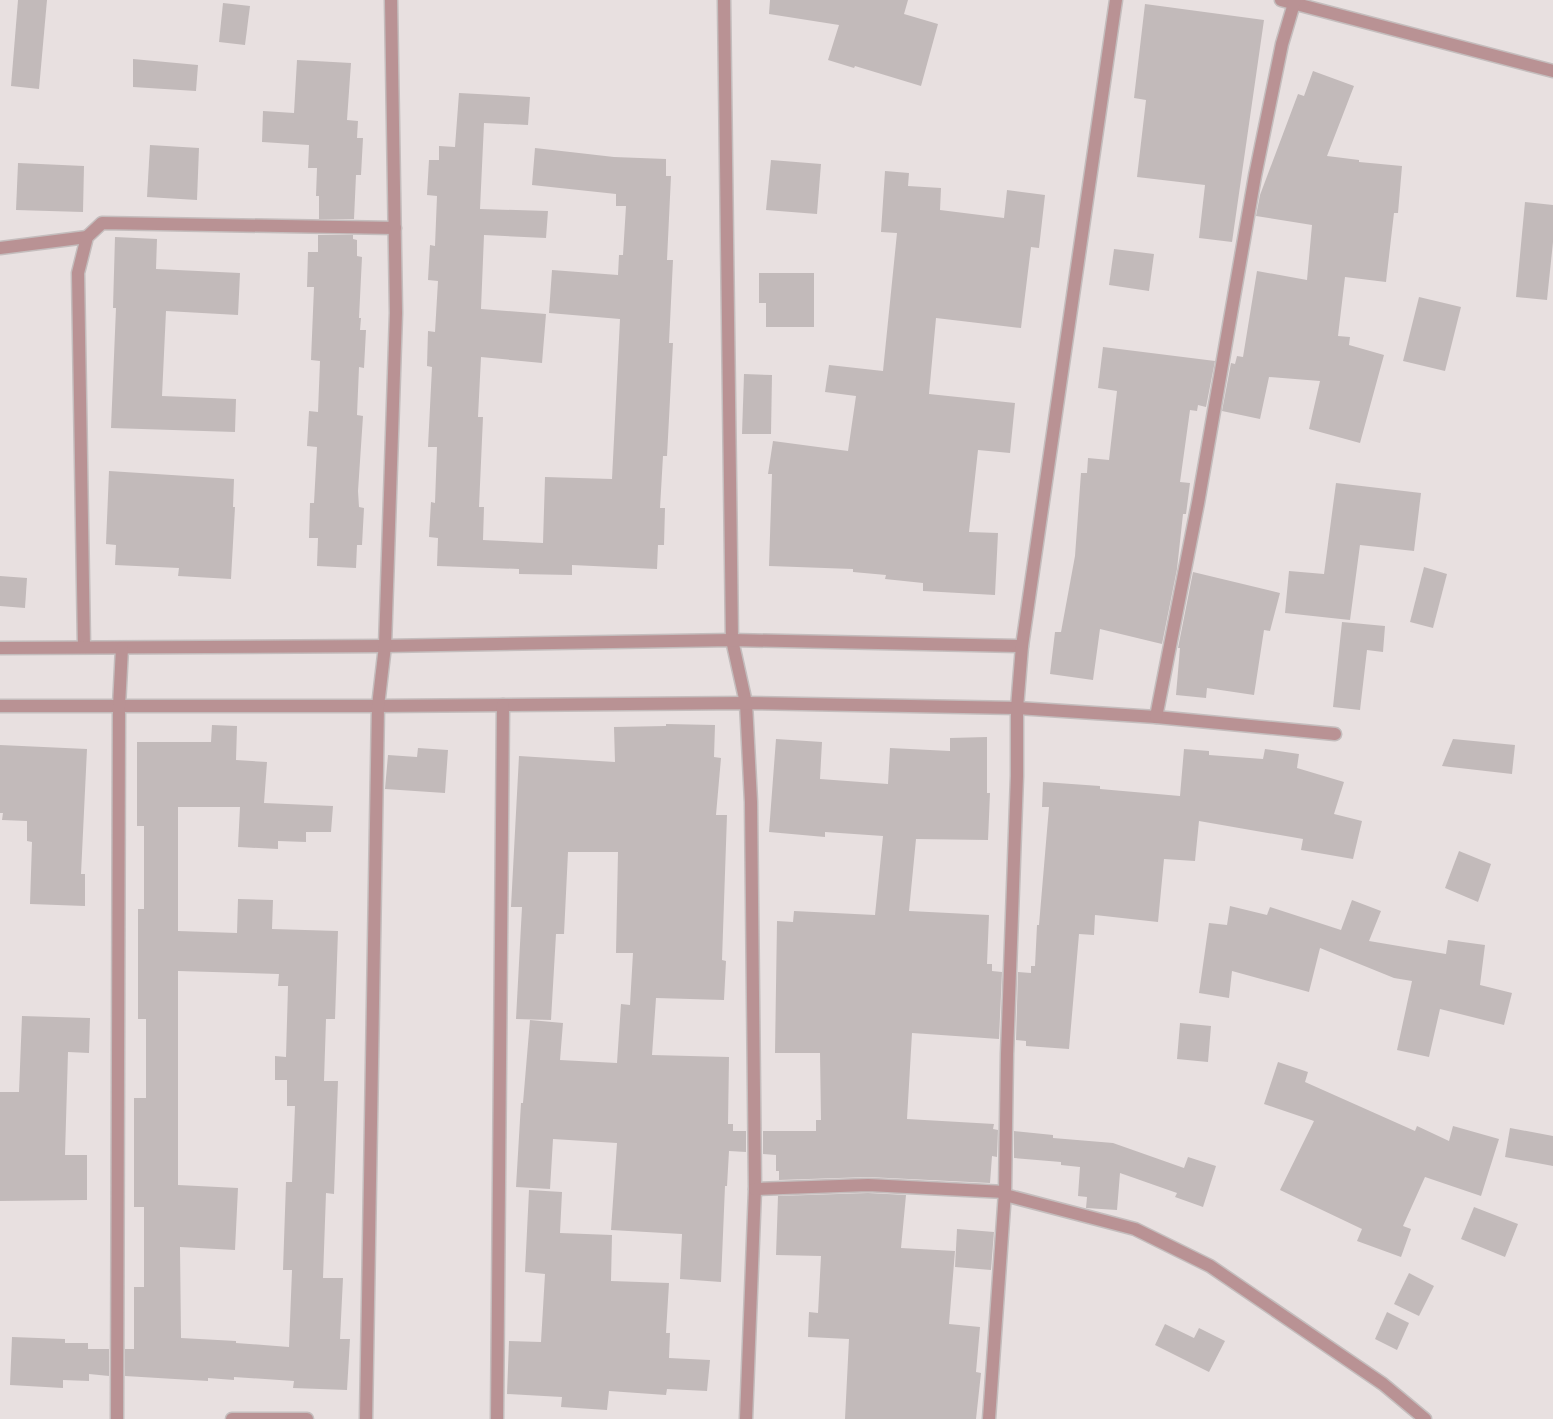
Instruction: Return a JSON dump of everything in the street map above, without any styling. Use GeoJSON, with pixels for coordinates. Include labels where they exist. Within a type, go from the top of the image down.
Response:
{"type":"FeatureCollection","features":[{"type":"Feature","properties":{"kind":"street"},"geometry":{"type":"LineString","coordinates":[[366,1419],[378,706],[385,646],[396,313],[391,0]]}},
{"type":"Feature","properties":{"kind":"street"},"geometry":{"type":"LineString","coordinates":[[724,0],[732,640],[746,703],[751,802],[755,1189],[746,1419]]}},
{"type":"Feature","properties":{"kind":"street"},"geometry":{"type":"LineString","coordinates":[[989,1419],[998,1315],[1005,1193],[1006,1054],[1017,776],[1017,708],[1022,646],[1116,0]]}},
{"type":"Feature","properties":{"kind":"street"},"geometry":{"type":"LineString","coordinates":[[1156,717],[1198,503],[1255,176],[1290,1],[1553,71]]}},
{"type":"Feature","properties":{"kind":"street"},"geometry":{"type":"LineString","coordinates":[[84,648],[78,273],[87,237],[102,223],[395,228]]}},
{"type":"Feature","properties":{"kind":"street"},"geometry":{"type":"LineString","coordinates":[[0,248],[87,237]]}},
{"type":"Feature","properties":{"kind":"street"},"geometry":{"type":"LineString","coordinates":[[0,648],[385,646],[732,640],[1022,646]]}},
{"type":"Feature","properties":{"kind":"street"},"geometry":{"type":"LineString","coordinates":[[117,1419],[119,706],[122,648]]}},
{"type":"Feature","properties":{"kind":"street"},"geometry":{"type":"LineString","coordinates":[[0,706],[378,706],[746,703],[1017,708],[1156,717],[1335,734]]}},
{"type":"Feature","properties":{"kind":"street"},"geometry":{"type":"LineString","coordinates":[[497,1419],[503,704]]}},
{"type":"Feature","properties":{"kind":"street"},"geometry":{"type":"LineString","coordinates":[[755,1189],[868,1185],[1005,1193],[1135,1230],[1210,1266],[1383,1384],[1425,1419]]}},
{"type":"Feature","properties":{"kind":"street"},"geometry":{"type":"LineString","coordinates":[[232,1419],[307,1419]]}},
{"type":"Feature","properties":{"kind":"building"},"geometry":{"type":"Polygon","coordinates":[[[18,0],[47,0],[39,89],[11,86],[18,0]]]}},
{"type":"Feature","properties":{"kind":"building"},"geometry":{"type":"Polygon","coordinates":[[[770,0],[908,0],[904,14],[938,24],[921,86],[828,60],[839,25],[769,14],[770,0]]]}},
{"type":"Feature","properties":{"kind":"building"},"geometry":{"type":"Polygon","coordinates":[[[223,3],[250,6],[245,45],[219,42],[223,3]]]}},
{"type":"Feature","properties":{"kind":"building"},"geometry":{"type":"Polygon","coordinates":[[[1145,4],[1264,20],[1232,242],[1199,238],[1205,185],[1137,177],[1146,100],[1134,98],[1145,4]]]}},
{"type":"Feature","properties":{"kind":"building"},"geometry":{"type":"Polygon","coordinates":[[[133,59],[198,65],[196,91],[133,87],[133,59]]]}},
{"type":"Feature","properties":{"kind":"building"},"geometry":{"type":"Polygon","coordinates":[[[297,60],[351,63],[347,120],[358,121],[357,138],[363,138],[361,175],[356,175],[354,219],[319,219],[319,196],[316,196],[317,168],[308,168],[309,145],[262,142],[263,111],[294,113],[297,60]]]}},
{"type":"Feature","properties":{"kind":"building"},"geometry":{"type":"Polygon","coordinates":[[[1313,71],[1354,86],[1327,156],[1359,160],[1359,162],[1402,166],[1398,213],[1394,213],[1386,282],[1345,277],[1338,336],[1350,337],[1349,345],[1384,355],[1360,443],[1309,429],[1320,381],[1269,377],[1260,419],[1222,411],[1231,363],[1235,364],[1237,356],[1243,357],[1257,271],[1307,280],[1312,225],[1256,216],[1260,195],[1298,94],[1304,96],[1313,71]]]}},
{"type":"Feature","properties":{"kind":"building"},"geometry":{"type":"Polygon","coordinates":[[[459,93],[530,97],[528,125],[484,123],[480,209],[548,211],[546,238],[484,235],[481,309],[546,314],[542,363],[481,357],[478,417],[483,417],[479,507],[484,507],[483,540],[543,543],[545,477],[612,479],[620,319],[549,313],[552,270],[618,275],[619,255],[623,255],[626,206],[616,206],[616,194],[532,185],[535,148],[614,157],[666,159],[666,176],[671,176],[667,260],[673,260],[669,343],[673,343],[667,456],[663,456],[660,508],[665,508],[664,545],[658,545],[657,569],[572,565],[572,575],[519,574],[519,569],[437,566],[438,538],[429,537],[431,502],[435,503],[437,447],[428,447],[432,367],[427,366],[428,331],[435,332],[438,281],[428,280],[430,245],[435,246],[437,196],[427,195],[429,160],[439,160],[439,146],[455,147],[459,93]]]}},
{"type":"Feature","properties":{"kind":"building"},"geometry":{"type":"Polygon","coordinates":[[[150,145],[199,148],[197,200],[147,197],[150,145]]]}},
{"type":"Feature","properties":{"kind":"building"},"geometry":{"type":"Polygon","coordinates":[[[771,160],[821,164],[817,214],[766,210],[771,160]]]}},
{"type":"Feature","properties":{"kind":"building"},"geometry":{"type":"Polygon","coordinates":[[[18,163],[84,166],[83,212],[16,210],[18,163]]]}},
{"type":"Feature","properties":{"kind":"building"},"geometry":{"type":"Polygon","coordinates":[[[885,171],[909,173],[908,186],[941,188],[940,210],[1004,218],[1007,190],[1045,195],[1039,248],[1031,247],[1021,328],[936,318],[929,394],[1015,403],[1010,453],[978,450],[969,532],[998,533],[995,595],[923,591],[923,583],[885,579],[886,575],[853,572],[853,569],[769,566],[772,474],[768,474],[773,441],[848,451],[856,396],[825,392],[829,365],[883,371],[897,233],[881,232],[885,171]]]}},
{"type":"Feature","properties":{"kind":"building"},"geometry":{"type":"Polygon","coordinates":[[[1525,202],[1553,205],[1553,242],[1547,300],[1516,297],[1525,202]]]}},
{"type":"Feature","properties":{"kind":"building"},"geometry":{"type":"Polygon","coordinates":[[[318,235],[353,235],[353,239],[357,240],[357,256],[362,257],[359,318],[361,318],[360,330],[366,330],[364,368],[359,367],[357,415],[363,416],[358,491],[359,507],[364,508],[362,545],[357,545],[356,568],[317,566],[318,538],[309,538],[310,503],[314,503],[317,447],[307,446],[309,411],[318,412],[320,361],[311,360],[314,287],[307,287],[308,252],[318,252],[318,235]]]}},
{"type":"Feature","properties":{"kind":"building"},"geometry":{"type":"Polygon","coordinates":[[[115,237],[157,239],[156,269],[240,273],[238,315],[166,311],[162,396],[236,399],[235,432],[111,428],[116,308],[113,308],[115,237]]]}},
{"type":"Feature","properties":{"kind":"building"},"geometry":{"type":"Polygon","coordinates":[[[1114,249],[1154,254],[1149,291],[1109,285],[1114,249]]]}},
{"type":"Feature","properties":{"kind":"building"},"geometry":{"type":"Polygon","coordinates":[[[759,273],[814,273],[814,327],[766,327],[766,303],[759,303],[759,273]]]}},
{"type":"Feature","properties":{"kind":"building"},"geometry":{"type":"Polygon","coordinates":[[[1419,297],[1461,307],[1445,371],[1403,361],[1419,297]]]}},
{"type":"Feature","properties":{"kind":"building"},"geometry":{"type":"Polygon","coordinates":[[[1103,347],[1215,361],[1206,407],[1198,405],[1197,411],[1190,410],[1180,482],[1190,483],[1186,514],[1183,514],[1177,569],[1162,644],[1100,629],[1093,680],[1050,674],[1055,632],[1061,632],[1075,556],[1081,473],[1087,473],[1088,458],[1109,460],[1117,391],[1098,388],[1103,347]]]}},
{"type":"Feature","properties":{"kind":"building"},"geometry":{"type":"Polygon","coordinates":[[[744,374],[772,375],[771,434],[742,434],[744,374]]]}},
{"type":"Feature","properties":{"kind":"building"},"geometry":{"type":"Polygon","coordinates":[[[109,471],[234,479],[233,507],[235,507],[231,579],[178,576],[179,568],[115,565],[116,545],[106,544],[109,471]]]}},
{"type":"Feature","properties":{"kind":"building"},"geometry":{"type":"Polygon","coordinates":[[[1336,483],[1421,493],[1414,551],[1360,545],[1350,620],[1285,613],[1289,571],[1324,574],[1336,483]]]}},
{"type":"Feature","properties":{"kind":"building"},"geometry":{"type":"Polygon","coordinates":[[[1424,567],[1447,574],[1433,628],[1410,622],[1424,567]]]}},
{"type":"Feature","properties":{"kind":"building"},"geometry":{"type":"Polygon","coordinates":[[[1193,572],[1280,593],[1270,631],[1264,630],[1254,695],[1207,688],[1206,698],[1176,695],[1180,648],[1178,648],[1193,572]]]}},
{"type":"Feature","properties":{"kind":"building"},"geometry":{"type":"Polygon","coordinates":[[[0,576],[27,578],[25,608],[0,606],[0,576]]]}},
{"type":"Feature","properties":{"kind":"building"},"geometry":{"type":"Polygon","coordinates":[[[1342,622],[1385,626],[1383,652],[1367,650],[1360,710],[1333,707],[1342,622]]]}},
{"type":"Feature","properties":{"kind":"building"},"geometry":{"type":"Polygon","coordinates":[[[666,724],[715,725],[714,757],[721,758],[716,815],[727,815],[722,960],[726,961],[724,1000],[656,998],[652,1055],[729,1057],[728,1124],[733,1124],[733,1131],[746,1131],[746,1152],[729,1151],[727,1186],[725,1186],[721,1282],[680,1279],[682,1234],[611,1230],[617,1143],[553,1139],[550,1189],[516,1187],[521,1103],[523,1103],[530,1020],[563,1023],[560,1060],[617,1063],[621,1004],[630,1005],[633,953],[616,953],[618,852],[568,852],[564,934],[556,934],[551,1020],[516,1019],[522,907],[511,907],[519,756],[615,762],[614,727],[666,726],[666,724]]]}},
{"type":"Feature","properties":{"kind":"building"},"geometry":{"type":"Polygon","coordinates":[[[212,725],[237,726],[236,760],[267,762],[264,803],[333,806],[331,832],[306,832],[306,842],[278,841],[278,849],[238,847],[240,807],[178,807],[178,931],[237,933],[238,899],[273,900],[272,929],[338,931],[335,1019],[326,1019],[324,1081],[338,1081],[334,1194],[326,1193],[323,1278],[343,1278],[340,1339],[350,1339],[347,1390],[293,1388],[294,1381],[234,1377],[234,1380],[208,1378],[208,1381],[125,1376],[125,1349],[134,1349],[134,1287],[144,1287],[144,1207],[134,1207],[134,1098],[146,1098],[146,1019],[138,1019],[138,909],[144,909],[144,826],[137,826],[137,742],[211,742],[212,725]],[[178,971],[178,1185],[238,1188],[235,1250],[180,1247],[181,1338],[236,1341],[236,1343],[289,1347],[292,1270],[283,1270],[286,1182],[292,1182],[295,1106],[287,1106],[287,1080],[275,1080],[275,1056],[286,1057],[288,986],[278,986],[279,974],[178,971]]]}},
{"type":"Feature","properties":{"kind":"building"},"geometry":{"type":"Polygon","coordinates":[[[987,737],[987,793],[990,793],[988,840],[916,839],[909,911],[989,915],[987,964],[992,964],[992,971],[1002,972],[999,1039],[912,1033],[907,1119],[994,1124],[993,1129],[998,1130],[997,1157],[992,1156],[990,1183],[868,1177],[779,1180],[779,1171],[776,1171],[776,1155],[763,1154],[763,1131],[816,1131],[816,1120],[821,1120],[820,1053],[775,1053],[777,921],[793,922],[794,911],[875,915],[883,836],[825,832],[825,837],[769,832],[776,739],[822,742],[820,779],[888,784],[890,748],[950,751],[950,738],[987,737]]]}},
{"type":"Feature","properties":{"kind":"building"},"geometry":{"type":"Polygon","coordinates":[[[1453,739],[1515,745],[1512,774],[1442,766],[1453,739]]]}},
{"type":"Feature","properties":{"kind":"building"},"geometry":{"type":"Polygon","coordinates":[[[0,745],[87,749],[81,874],[85,874],[85,906],[30,904],[32,842],[27,841],[27,821],[2,820],[3,813],[0,813],[0,745]]]}},
{"type":"Feature","properties":{"kind":"building"},"geometry":{"type":"Polygon","coordinates":[[[418,748],[448,750],[445,793],[385,789],[388,755],[417,757],[418,748]]]}},
{"type":"Feature","properties":{"kind":"building"},"geometry":{"type":"Polygon","coordinates":[[[1184,749],[1209,751],[1209,755],[1263,759],[1265,749],[1299,754],[1297,768],[1344,782],[1334,814],[1362,821],[1353,859],[1301,850],[1303,839],[1199,821],[1195,861],[1164,859],[1158,922],[1095,915],[1094,935],[1079,934],[1069,1049],[1026,1046],[1026,1041],[1016,1040],[1018,972],[1031,973],[1031,966],[1035,966],[1037,925],[1039,925],[1049,807],[1042,807],[1043,782],[1100,786],[1100,789],[1180,796],[1184,749]]]}},
{"type":"Feature","properties":{"kind":"building"},"geometry":{"type":"Polygon","coordinates":[[[1459,851],[1491,864],[1478,902],[1445,888],[1459,851]]]}},
{"type":"Feature","properties":{"kind":"building"},"geometry":{"type":"Polygon","coordinates":[[[1352,900],[1381,911],[1369,941],[1446,954],[1448,940],[1485,945],[1480,985],[1512,993],[1504,1025],[1440,1009],[1429,1057],[1397,1050],[1412,981],[1394,978],[1320,948],[1309,992],[1232,971],[1229,998],[1199,993],[1209,923],[1227,925],[1230,906],[1267,915],[1270,907],[1341,930],[1352,900]]]}},
{"type":"Feature","properties":{"kind":"building"},"geometry":{"type":"Polygon","coordinates":[[[22,1016],[90,1018],[89,1053],[68,1052],[65,1155],[87,1155],[87,1200],[0,1201],[0,1092],[19,1092],[22,1016]]]}},
{"type":"Feature","properties":{"kind":"building"},"geometry":{"type":"Polygon","coordinates":[[[1180,1023],[1211,1026],[1208,1062],[1177,1059],[1180,1023]]]}},
{"type":"Feature","properties":{"kind":"building"},"geometry":{"type":"Polygon","coordinates":[[[1278,1062],[1308,1072],[1305,1082],[1415,1131],[1417,1126],[1449,1141],[1453,1126],[1499,1139],[1481,1196],[1425,1177],[1403,1226],[1411,1229],[1401,1257],[1357,1241],[1362,1229],[1280,1190],[1314,1121],[1264,1104],[1278,1062]]]}},
{"type":"Feature","properties":{"kind":"building"},"geometry":{"type":"Polygon","coordinates":[[[1510,1128],[1553,1136],[1553,1166],[1505,1157],[1510,1128]]]}},
{"type":"Feature","properties":{"kind":"building"},"geometry":{"type":"Polygon","coordinates":[[[1014,1131],[1053,1135],[1053,1138],[1113,1143],[1184,1168],[1188,1157],[1216,1166],[1203,1207],[1175,1197],[1177,1193],[1120,1173],[1117,1210],[1086,1208],[1087,1197],[1078,1196],[1080,1167],[1061,1165],[1061,1162],[1014,1158],[1014,1131]]]}},
{"type":"Feature","properties":{"kind":"building"},"geometry":{"type":"Polygon","coordinates":[[[529,1190],[562,1192],[560,1233],[612,1235],[611,1281],[669,1283],[666,1333],[670,1333],[669,1358],[710,1360],[707,1391],[667,1389],[666,1395],[609,1391],[607,1410],[561,1407],[562,1397],[507,1394],[509,1341],[541,1342],[545,1274],[525,1272],[529,1190]]]}},
{"type":"Feature","properties":{"kind":"building"},"geometry":{"type":"Polygon","coordinates":[[[868,1193],[906,1195],[901,1248],[955,1251],[949,1324],[980,1327],[976,1372],[981,1373],[976,1419],[845,1419],[849,1339],[808,1337],[809,1312],[818,1313],[821,1256],[776,1255],[778,1196],[868,1193]]]}},
{"type":"Feature","properties":{"kind":"building"},"geometry":{"type":"Polygon","coordinates":[[[1474,1207],[1518,1224],[1505,1257],[1461,1239],[1474,1207]]]}},
{"type":"Feature","properties":{"kind":"building"},"geometry":{"type":"Polygon","coordinates":[[[957,1229],[994,1232],[991,1270],[955,1267],[957,1229]]]}},
{"type":"Feature","properties":{"kind":"building"},"geometry":{"type":"Polygon","coordinates":[[[1409,1273],[1434,1286],[1419,1316],[1394,1304],[1409,1273]]]}},
{"type":"Feature","properties":{"kind":"building"},"geometry":{"type":"Polygon","coordinates":[[[1387,1312],[1409,1323],[1397,1350],[1375,1339],[1387,1312]]]}},
{"type":"Feature","properties":{"kind":"building"},"geometry":{"type":"Polygon","coordinates":[[[1165,1324],[1194,1338],[1199,1328],[1225,1341],[1209,1372],[1155,1345],[1165,1324]]]}},
{"type":"Feature","properties":{"kind":"building"},"geometry":{"type":"Polygon","coordinates":[[[12,1337],[65,1339],[65,1343],[88,1343],[88,1349],[109,1349],[109,1376],[89,1374],[89,1381],[63,1380],[63,1388],[10,1385],[12,1337]]]}}]}
